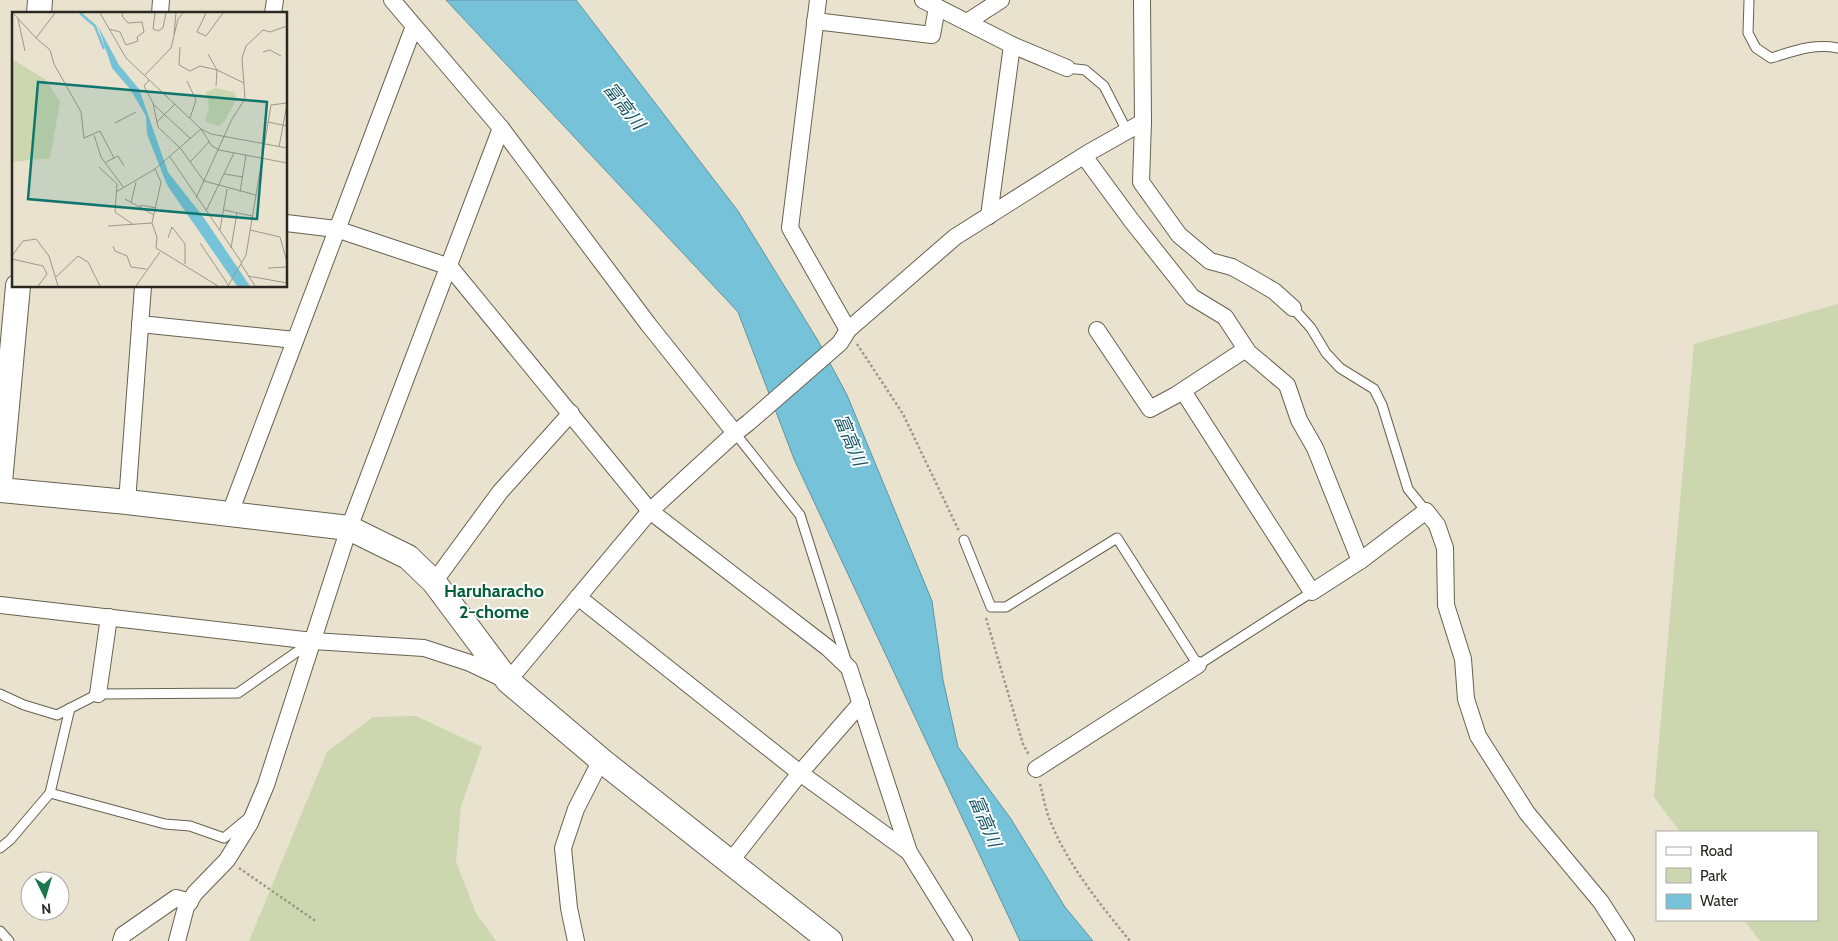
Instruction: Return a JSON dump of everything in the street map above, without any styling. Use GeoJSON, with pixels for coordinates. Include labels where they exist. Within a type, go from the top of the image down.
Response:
{"type":"FeatureCollection","features":[{"type":"Feature","properties":{"kind":"street"},"geometry":{"type":"LineString","coordinates":[[392,0],[502,128],[648,324],[742,428]]}},
{"type":"Feature","properties":{"kind":"street"},"geometry":{"type":"LineString","coordinates":[[818,0],[790,228],[844,336]]}},
{"type":"Feature","properties":{"kind":"street"},"geometry":{"type":"LineString","coordinates":[[967,22],[1001,0]]}},
{"type":"Feature","properties":{"kind":"street"},"geometry":{"type":"LineString","coordinates":[[1142,0],[1143,122],[1141,182],[1179,235],[1210,261],[1232,267],[1250,276],[1274,291],[1293,308]]}},
{"type":"Feature","properties":{"kind":"street"},"geometry":{"type":"LineString","coordinates":[[815,21],[932,35],[930,4],[1012,45],[1067,68]]}},
{"type":"Feature","properties":{"kind":"street"},"geometry":{"type":"LineString","coordinates":[[230,513],[414,26]]}},
{"type":"Feature","properties":{"kind":"street"},"geometry":{"type":"LineString","coordinates":[[989,216],[1012,45]]}},
{"type":"Feature","properties":{"kind":"street"},"geometry":{"type":"LineString","coordinates":[[508,681],[650,511],[955,237],[1084,156],[1143,122]]}},
{"type":"Feature","properties":{"kind":"street"},"geometry":{"type":"LineString","coordinates":[[177,941],[186,907],[195,893],[227,860],[250,823],[266,785],[349,528],[502,128]]}},
{"type":"Feature","properties":{"kind":"street"},"geometry":{"type":"LineString","coordinates":[[1084,156],[1130,220],[1192,297],[1225,317],[1246,349],[1287,385],[1299,420],[1315,448],[1360,561]]}},
{"type":"Feature","properties":{"kind":"street"},"geometry":{"type":"LineString","coordinates":[[288,223],[336,229],[450,267],[650,511],[828,648],[849,668],[909,852],[964,941]]}},
{"type":"Feature","properties":{"kind":"street"},"geometry":{"type":"LineString","coordinates":[[0,482],[18,288]]}},
{"type":"Feature","properties":{"kind":"street"},"geometry":{"type":"LineString","coordinates":[[127,502],[143,288]]}},
{"type":"Feature","properties":{"kind":"street"},"geometry":{"type":"LineString","coordinates":[[140,324],[295,340]]}},
{"type":"Feature","properties":{"kind":"street"},"geometry":{"type":"LineString","coordinates":[[1097,330],[1150,409],[1182,391],[1246,349]]}},
{"type":"Feature","properties":{"kind":"street"},"geometry":{"type":"LineString","coordinates":[[1182,391],[1312,592],[1360,561],[1426,511],[1437,525],[1446,548],[1446,605],[1463,658],[1466,699],[1478,736],[1527,814],[1601,902],[1626,941]]}},
{"type":"Feature","properties":{"kind":"street"},"geometry":{"type":"LineString","coordinates":[[434,582],[500,492],[571,413]]}},
{"type":"Feature","properties":{"kind":"street"},"geometry":{"type":"LineString","coordinates":[[0,490],[230,513],[349,528],[408,556],[434,582],[508,681],[601,760],[830,941]]}},
{"type":"Feature","properties":{"kind":"street"},"geometry":{"type":"LineString","coordinates":[[578,597],[800,773],[909,852]]}},
{"type":"Feature","properties":{"kind":"street"},"geometry":{"type":"LineString","coordinates":[[0,604],[313,641],[424,648],[470,664],[508,681]]}},
{"type":"Feature","properties":{"kind":"street"},"geometry":{"type":"LineString","coordinates":[[98,694],[109,617]]}},
{"type":"Feature","properties":{"kind":"street"},"geometry":{"type":"LineString","coordinates":[[1036,769],[1198,665]]}},
{"type":"Feature","properties":{"kind":"street"},"geometry":{"type":"LineString","coordinates":[[730,862],[800,773],[861,703]]}},
{"type":"Feature","properties":{"kind":"street"},"geometry":{"type":"LineString","coordinates":[[576,941],[569,908],[563,848],[576,809],[601,760]]}},
{"type":"Feature","properties":{"kind":"street"},"geometry":{"type":"LineString","coordinates":[[121,941],[123,934],[176,898],[190,902]]}},
{"type":"Feature","properties":{"kind":"lane"},"geometry":{"type":"LineString","coordinates":[[1749,0],[1748,33],[1756,48],[1770,58],[1807,47],[1824,45],[1838,48]]}},
{"type":"Feature","properties":{"kind":"lane"},"geometry":{"type":"LineString","coordinates":[[1067,68],[1085,70],[1104,86],[1127,131]]}},
{"type":"Feature","properties":{"kind":"lane"},"geometry":{"type":"LineString","coordinates":[[1293,308],[1311,328],[1326,353],[1340,368],[1374,389],[1382,405],[1408,490],[1426,511]]}},
{"type":"Feature","properties":{"kind":"lane"},"geometry":{"type":"LineString","coordinates":[[742,428],[800,515],[849,668]]}},
{"type":"Feature","properties":{"kind":"lane"},"geometry":{"type":"LineString","coordinates":[[964,540],[992,607],[1006,607],[1117,538],[1198,665],[1312,592]]}},
{"type":"Feature","properties":{"kind":"lane"},"geometry":{"type":"LineString","coordinates":[[0,694],[24,706],[57,715],[98,694],[238,693],[313,641]]}},
{"type":"Feature","properties":{"kind":"lane"},"geometry":{"type":"LineString","coordinates":[[0,848],[10,840],[50,793],[70,708]]}},
{"type":"Feature","properties":{"kind":"lane"},"geometry":{"type":"LineString","coordinates":[[50,793],[165,824],[190,826],[224,838],[254,812]]}},
{"type":"Feature","properties":{"kind":"lane"},"geometry":{"type":"LineString","coordinates":[[0,931],[9,941]]}},
{"type":"Feature","properties":{"kind":"path"},"geometry":{"type":"LineString","coordinates":[[844,336],[903,414],[964,540]]}},
{"type":"Feature","properties":{"kind":"path"},"geometry":{"type":"LineString","coordinates":[[986,615],[1023,744],[1036,769],[1048,817],[1070,860],[1095,897],[1130,941]]}},
{"type":"Feature","properties":{"kind":"path"},"geometry":{"type":"LineString","coordinates":[[227,860],[318,922]]}},
{"type":"Feature","properties":{"kind":"green space"},"geometry":{"type":"Polygon","coordinates":[[[1838,304],[1838,941],[1760,941],[1745,921],[1818,921],[1818,831],[1679,831],[1654,797],[1694,344],[1838,304]]]}},
{"type":"Feature","properties":{"kind":"green space"},"geometry":{"type":"Polygon","coordinates":[[[416,716],[482,747],[461,806],[456,862],[476,913],[496,941],[249,941],[327,752],[373,717],[416,716]]]}},
{"type":"Feature","properties":{"kind":"water","name":"富高川"},"geometry":{"type":"Polygon","coordinates":[[[446,0],[576,0],[738,211],[817,339],[847,395],[932,601],[943,680],[958,747],[1011,819],[1065,907],[1093,941],[1020,941],[794,459],[738,312],[446,0]]]}},
{"type":"Feature","properties":{"kind":"district","name":"Haruharacho 2-chome"},"geometry":{"type":"Point","coordinates":[494,601]}}]}
